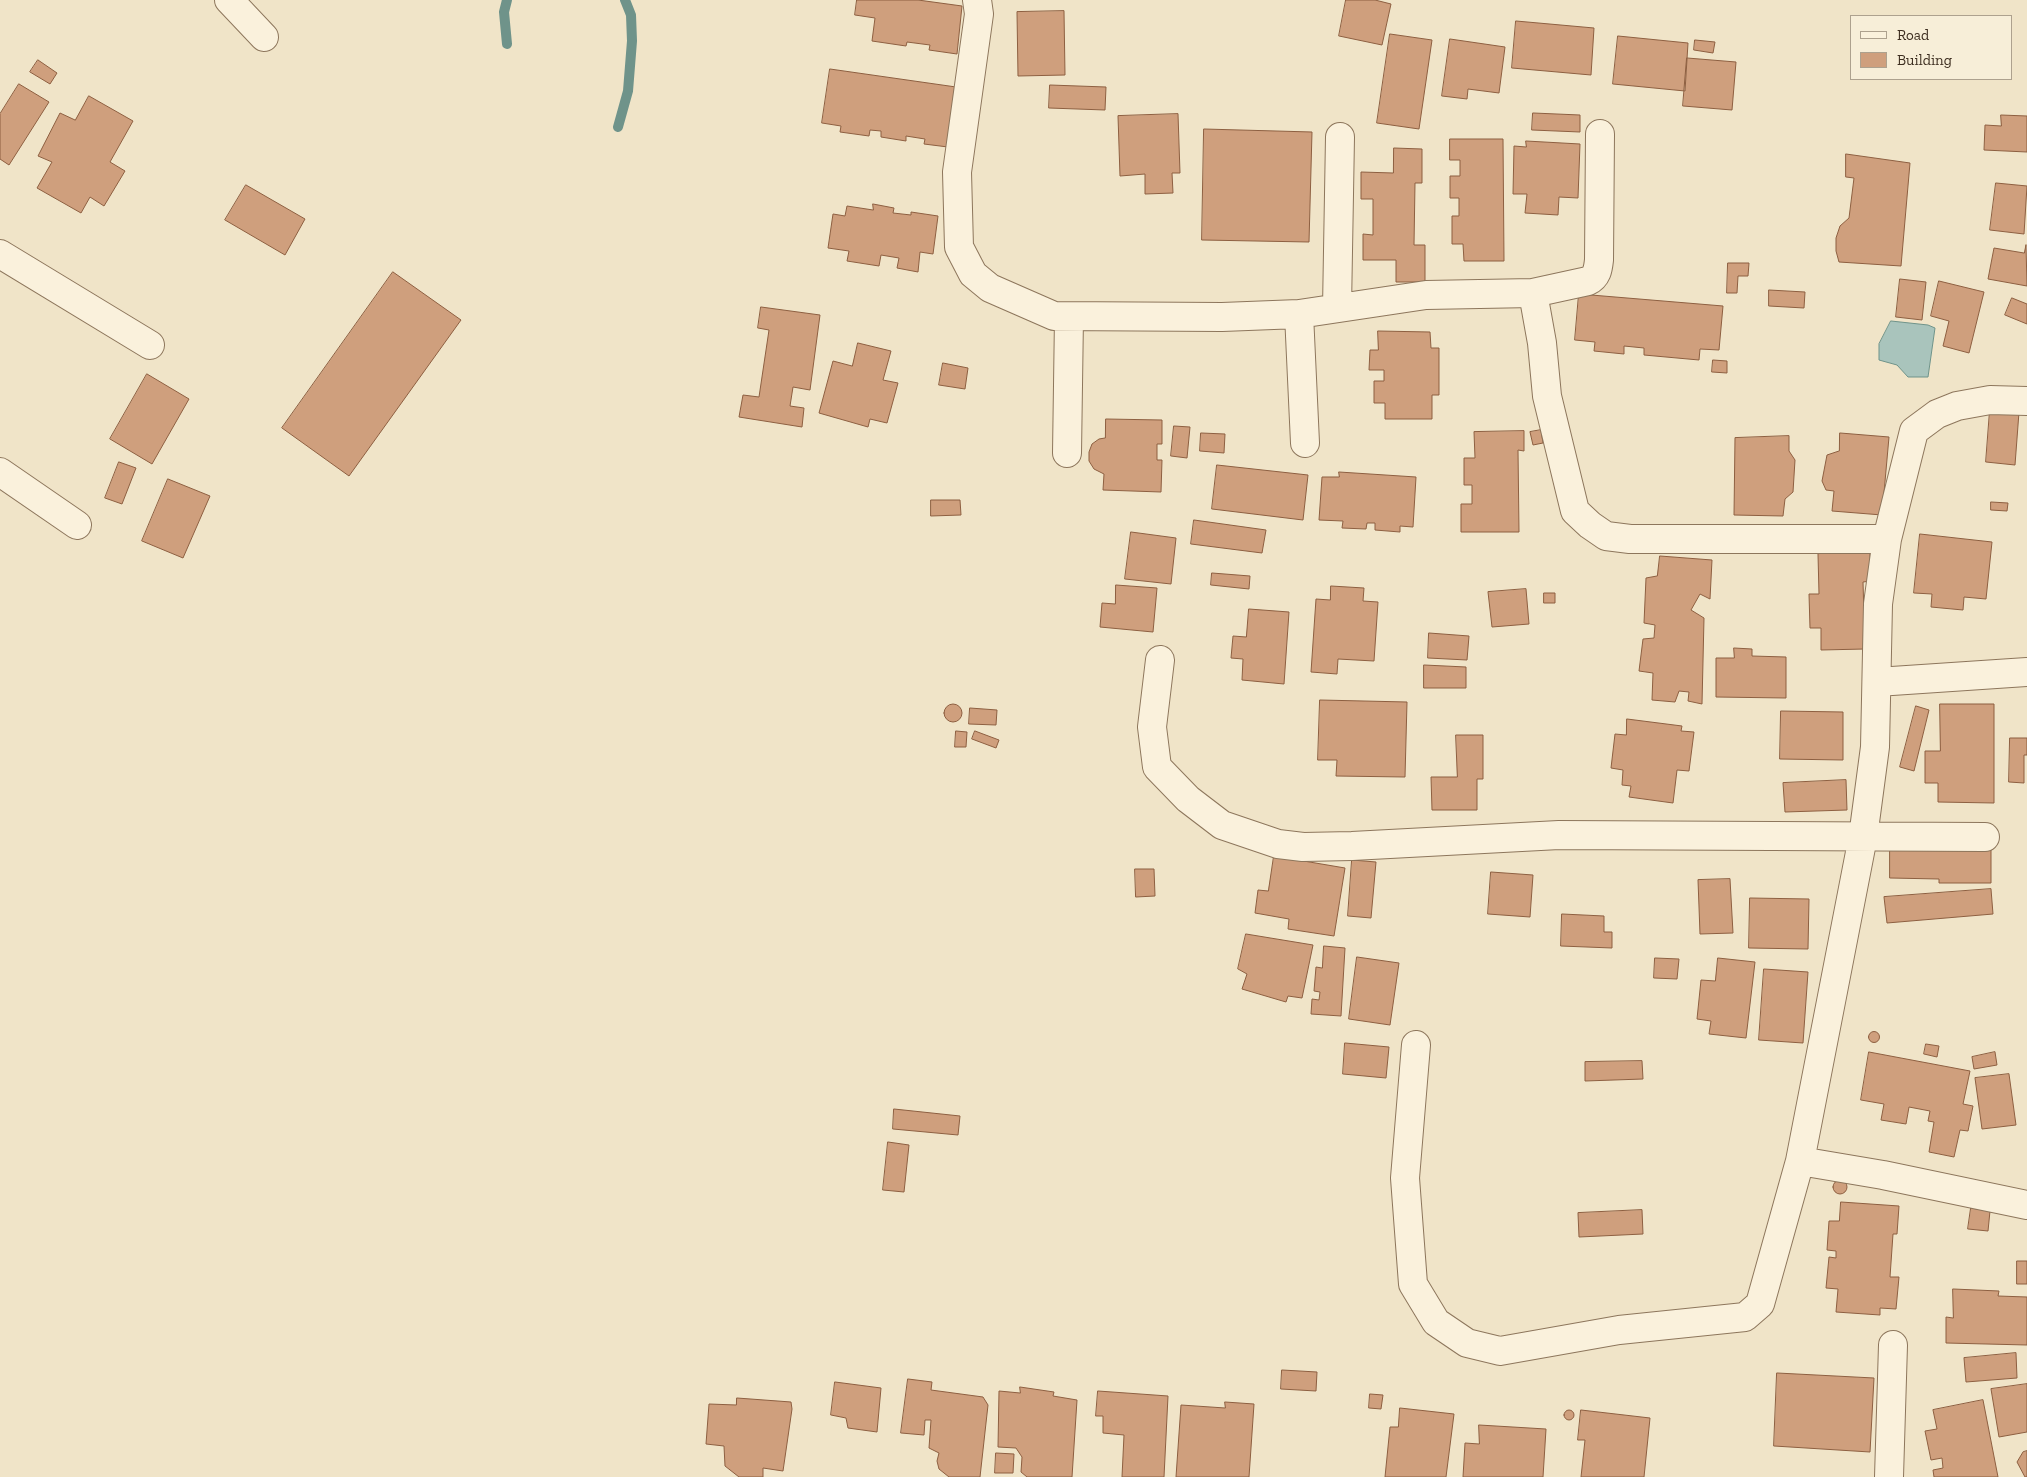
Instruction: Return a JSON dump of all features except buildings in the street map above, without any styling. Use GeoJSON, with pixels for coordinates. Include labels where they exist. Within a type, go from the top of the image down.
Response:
{"type":"FeatureCollection","features":[{"type":"Feature","properties":{"kind":"street"},"geometry":{"type":"LineString","coordinates":[[229,0],[264,37]]}},
{"type":"Feature","properties":{"kind":"street"},"geometry":{"type":"LineString","coordinates":[[977,0],[979,14],[958,172],[959,247],[973,274],[990,288],[1054,316],[1299,314],[1426,295],[1533,293],[1588,281],[1593,279],[1597,272],[1599,260],[1600,134]]}},
{"type":"Feature","properties":{"kind":"street"},"geometry":{"type":"LineString","coordinates":[[1337,308],[1340,137]]}},
{"type":"Feature","properties":{"kind":"street"},"geometry":{"type":"LineString","coordinates":[[0,254],[150,345]]}},
{"type":"Feature","properties":{"kind":"street"},"geometry":{"type":"LineString","coordinates":[[1533,293],[1542,343],[1547,396],[1575,511],[1590,525],[1606,536],[1630,539],[1887,539]]}},
{"type":"Feature","properties":{"kind":"street"},"geometry":{"type":"LineString","coordinates":[[1299,314],[1305,443]]}},
{"type":"Feature","properties":{"kind":"street"},"geometry":{"type":"LineString","coordinates":[[1066,453],[1069,317]]}},
{"type":"Feature","properties":{"kind":"street"},"geometry":{"type":"LineString","coordinates":[[1416,1044],[1405,1178],[1413,1284],[1436,1322],[1467,1343],[1500,1351],[1619,1330],[1745,1317],[1760,1304],[1800,1161],[1862,837],[1875,747],[1878,604],[1887,539],[1914,431],[1937,414],[1957,406],[1990,400],[2027,401]]}},
{"type":"Feature","properties":{"kind":"street"},"geometry":{"type":"LineString","coordinates":[[0,472],[77,525]]}},
{"type":"Feature","properties":{"kind":"street"},"geometry":{"type":"LineString","coordinates":[[1160,660],[1152,727],[1158,767],[1188,799],[1222,825],[1278,844],[1303,847],[1352,846],[1559,835],[1985,837]]}},
{"type":"Feature","properties":{"kind":"street"},"geometry":{"type":"LineString","coordinates":[[1877,682],[2027,672]]}},
{"type":"Feature","properties":{"kind":"street"},"geometry":{"type":"LineString","coordinates":[[1800,1161],[1883,1175],[2027,1205]]}},
{"type":"Feature","properties":{"kind":"street"},"geometry":{"type":"LineString","coordinates":[[1890,1477],[1893,1345]]}},
{"type":"Feature","properties":{"kind":"water"},"geometry":{"type":"Polygon","coordinates":[[[1891,321],[1928,325],[1935,328],[1928,377],[1908,377],[1897,365],[1879,360],[1879,344],[1891,321]]]}},
{"type":"Feature","properties":{"kind":"waterway"},"geometry":{"type":"LineString","coordinates":[[507,0],[504,12],[507,44]]}},
{"type":"Feature","properties":{"kind":"waterway"},"geometry":{"type":"LineString","coordinates":[[618,127],[628,91],[632,41],[631,15],[625,0]]}}]}
